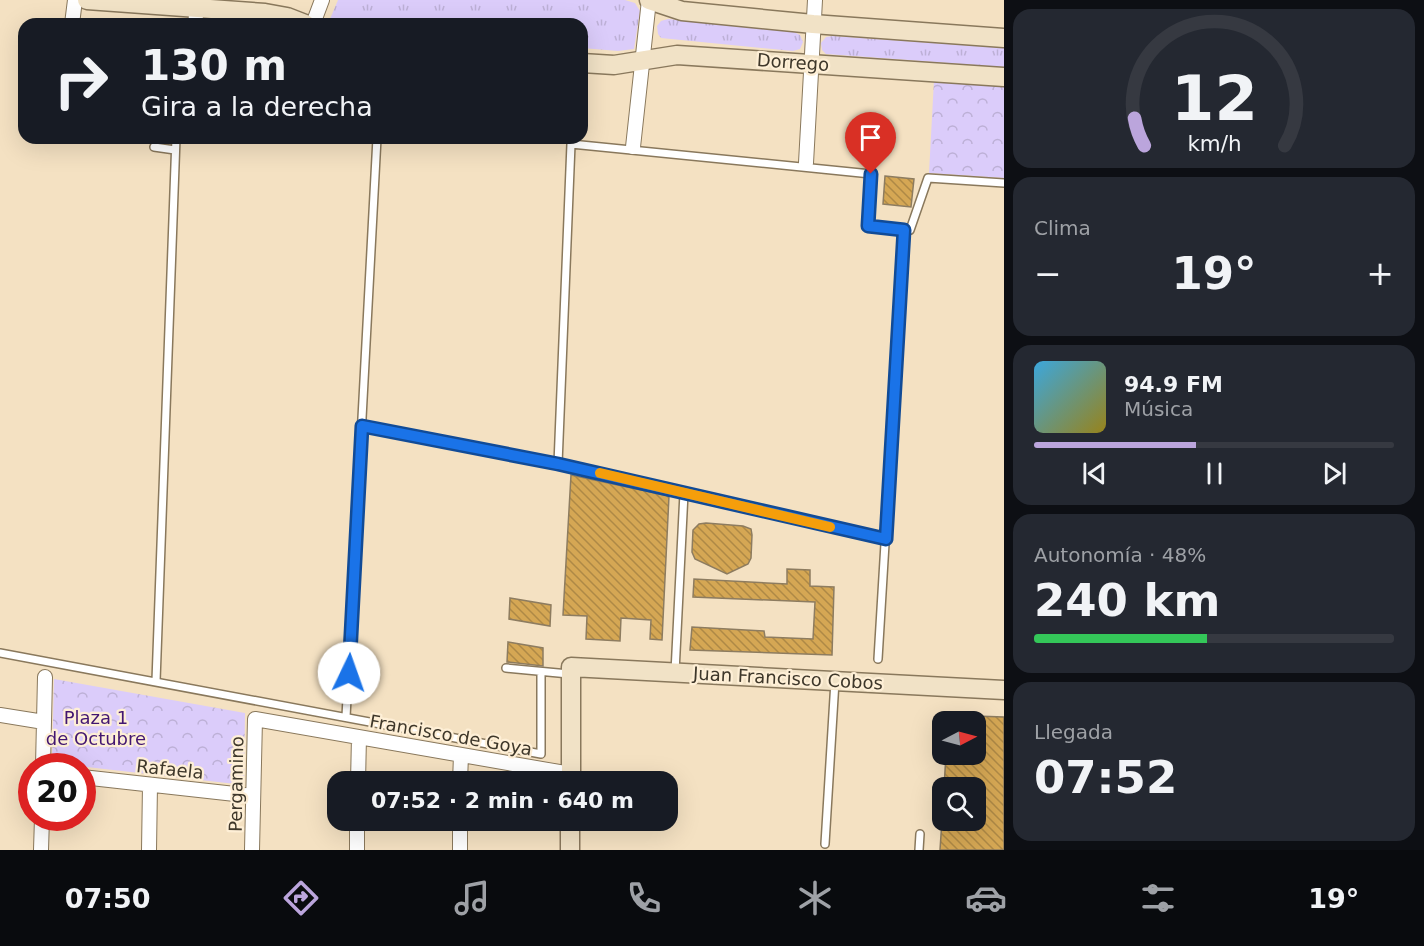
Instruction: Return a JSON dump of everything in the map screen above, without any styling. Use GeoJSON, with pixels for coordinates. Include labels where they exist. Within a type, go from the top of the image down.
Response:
{"type":"FeatureCollection","features":[{"type":"Feature","properties":{"kind":"main road"},"geometry":{"type":"LineString","coordinates":[[87,0],[197,10],[265,13],[289,18]]}},
{"type":"Feature","properties":{"kind":"main road"},"geometry":{"type":"LineString","coordinates":[[649,0],[682,11],[813,24],[1004,38]]}},
{"type":"Feature","properties":{"kind":"main road","name":"Dorrego"},"geometry":{"type":"LineString","coordinates":[[588,63],[614,65],[677,55],[1004,77]]}},
{"type":"Feature","properties":{"kind":"main road"},"geometry":{"type":"LineString","coordinates":[[571,671],[571,771]]}},
{"type":"Feature","properties":{"kind":"main road","name":"Juan Francisco Cobos"},"geometry":{"type":"LineString","coordinates":[[571,671],[675,672],[1004,690]]}},
{"type":"Feature","properties":{"kind":"main road"},"geometry":{"type":"LineString","coordinates":[[570,831],[570,850]]}},
{"type":"Feature","properties":{"kind":"street"},"geometry":{"type":"LineString","coordinates":[[73,18],[75,0]]}},
{"type":"Feature","properties":{"kind":"street"},"geometry":{"type":"LineString","coordinates":[[315,18],[322,0]]}},
{"type":"Feature","properties":{"kind":"street"},"geometry":{"type":"LineString","coordinates":[[633,147],[649,0]]}},
{"type":"Feature","properties":{"kind":"street"},"geometry":{"type":"LineString","coordinates":[[806,163],[814,0]]}},
{"type":"Feature","properties":{"kind":"street"},"geometry":{"type":"LineString","coordinates":[[43,753],[45,677]]}},
{"type":"Feature","properties":{"kind":"street"},"geometry":{"type":"LineString","coordinates":[[0,715],[44,722]]}},
{"type":"Feature","properties":{"kind":"street","name":"Francisco de Goya"},"geometry":{"type":"LineString","coordinates":[[255,720],[461,755],[538,771]]}},
{"type":"Feature","properties":{"kind":"street","name":"Pergamino"},"geometry":{"type":"LineString","coordinates":[[252,850],[255,720]]}},
{"type":"Feature","properties":{"kind":"street"},"geometry":{"type":"LineString","coordinates":[[358,771],[359,737]]}},
{"type":"Feature","properties":{"kind":"street"},"geometry":{"type":"LineString","coordinates":[[460,771],[461,755]]}},
{"type":"Feature","properties":{"kind":"street","name":"Rafaela"},"geometry":{"type":"LineString","coordinates":[[96,779],[253,796]]}},
{"type":"Feature","properties":{"kind":"street"},"geometry":{"type":"LineString","coordinates":[[149,850],[150,785]]}},
{"type":"Feature","properties":{"kind":"street"},"geometry":{"type":"LineString","coordinates":[[41,850],[42,831]]}},
{"type":"Feature","properties":{"kind":"street"},"geometry":{"type":"LineString","coordinates":[[357,831],[357,850]]}},
{"type":"Feature","properties":{"kind":"street"},"geometry":{"type":"LineString","coordinates":[[459,850],[460,831]]}},
{"type":"Feature","properties":{"kind":"lane"},"geometry":{"type":"LineString","coordinates":[[156,681],[176,144]]}},
{"type":"Feature","properties":{"kind":"lane"},"geometry":{"type":"LineString","coordinates":[[346,717],[377,144]]}},
{"type":"Feature","properties":{"kind":"lane"},"geometry":{"type":"LineString","coordinates":[[558,464],[571,144],[871,174],[868,226],[904,230],[910,230],[928,177],[1004,183]]}},
{"type":"Feature","properties":{"kind":"lane"},"geometry":{"type":"LineString","coordinates":[[154,147],[175,150]]}},
{"type":"Feature","properties":{"kind":"lane"},"geometry":{"type":"LineString","coordinates":[[878,658],[904,230]]}},
{"type":"Feature","properties":{"kind":"lane"},"geometry":{"type":"LineString","coordinates":[[362,426],[558,464],[886,539]]}},
{"type":"Feature","properties":{"kind":"lane"},"geometry":{"type":"LineString","coordinates":[[675,672],[684,493]]}},
{"type":"Feature","properties":{"kind":"lane"},"geometry":{"type":"LineString","coordinates":[[0,653],[541,754],[541,673]]}},
{"type":"Feature","properties":{"kind":"lane"},"geometry":{"type":"LineString","coordinates":[[506,668],[541,673],[571,671]]}},
{"type":"Feature","properties":{"kind":"lane"},"geometry":{"type":"LineString","coordinates":[[825,844],[835,680]]}},
{"type":"Feature","properties":{"kind":"lane"},"geometry":{"type":"LineString","coordinates":[[919,850],[920,834]]}},
{"type":"Feature","properties":{"kind":"green space"},"geometry":{"type":"Polygon","coordinates":[[[338,0],[625,0],[635,3],[640,11],[634,49],[618,51],[588,48],[588,18],[330,18],[338,0]]]}},
{"type":"Feature","properties":{"kind":"green space"},"geometry":{"type":"Polygon","coordinates":[[[668,19],[794,32],[800,35],[803,42],[800,49],[793,51],[661,38],[657,26],[661,21],[668,19]]]}},
{"type":"Feature","properties":{"kind":"green space"},"geometry":{"type":"Polygon","coordinates":[[[826,37],[1004,48],[1004,67],[826,54],[822,50],[821,43],[826,37]]]}},
{"type":"Feature","properties":{"kind":"green space"},"geometry":{"type":"Polygon","coordinates":[[[934,80],[1004,85],[1004,178],[929,173],[934,80]]]}},
{"type":"Feature","properties":{"kind":"green space","name":"Plaza 1 de Octubre"},"geometry":{"type":"Polygon","coordinates":[[[54,679],[245,713],[244,785],[96,768],[96,753],[52,753],[54,679]]]}},
{"type":"Feature","properties":{"kind":"building"},"geometry":{"type":"Polygon","coordinates":[[[885,176],[914,179],[911,207],[883,204],[885,176]]]}},
{"type":"Feature","properties":{"kind":"building"},"geometry":{"type":"Polygon","coordinates":[[[571,475],[669,496],[662,640],[650,639],[651,620],[621,618],[620,641],[586,639],[587,616],[563,615],[571,475]]]}},
{"type":"Feature","properties":{"kind":"building"},"geometry":{"type":"Polygon","coordinates":[[[699,524],[743,526],[751,529],[751,558],[748,564],[727,574],[695,559],[692,552],[693,530],[699,524]]]}},
{"type":"Feature","properties":{"kind":"building"},"geometry":{"type":"Polygon","coordinates":[[[787,569],[810,570],[810,586],[834,587],[832,655],[690,650],[692,627],[764,631],[765,637],[813,639],[815,602],[693,597],[694,579],[787,584],[787,569]]]}},
{"type":"Feature","properties":{"kind":"building"},"geometry":{"type":"Polygon","coordinates":[[[510,598],[551,605],[550,626],[509,619],[510,598]]]}},
{"type":"Feature","properties":{"kind":"building"},"geometry":{"type":"Polygon","coordinates":[[[508,642],[543,648],[543,666],[507,662],[508,642]]]}},
{"type":"Feature","properties":{"kind":"building"},"geometry":{"type":"Polygon","coordinates":[[[986,716],[1004,717],[1004,850],[940,850],[941,831],[986,831],[986,777],[945,777],[945,765],[986,765],[986,716]]]}},
{"type":"Feature","properties":{"kind":"slow traffic"},"geometry":{"type":"LineString","coordinates":[[600,473],[830,527]]}},
{"type":"Feature","properties":{"kind":"route"},"geometry":{"type":"LineString","coordinates":[[349,673],[362,426],[558,464],[886,539],[904,230],[868,226],[871,174]]}}]}
